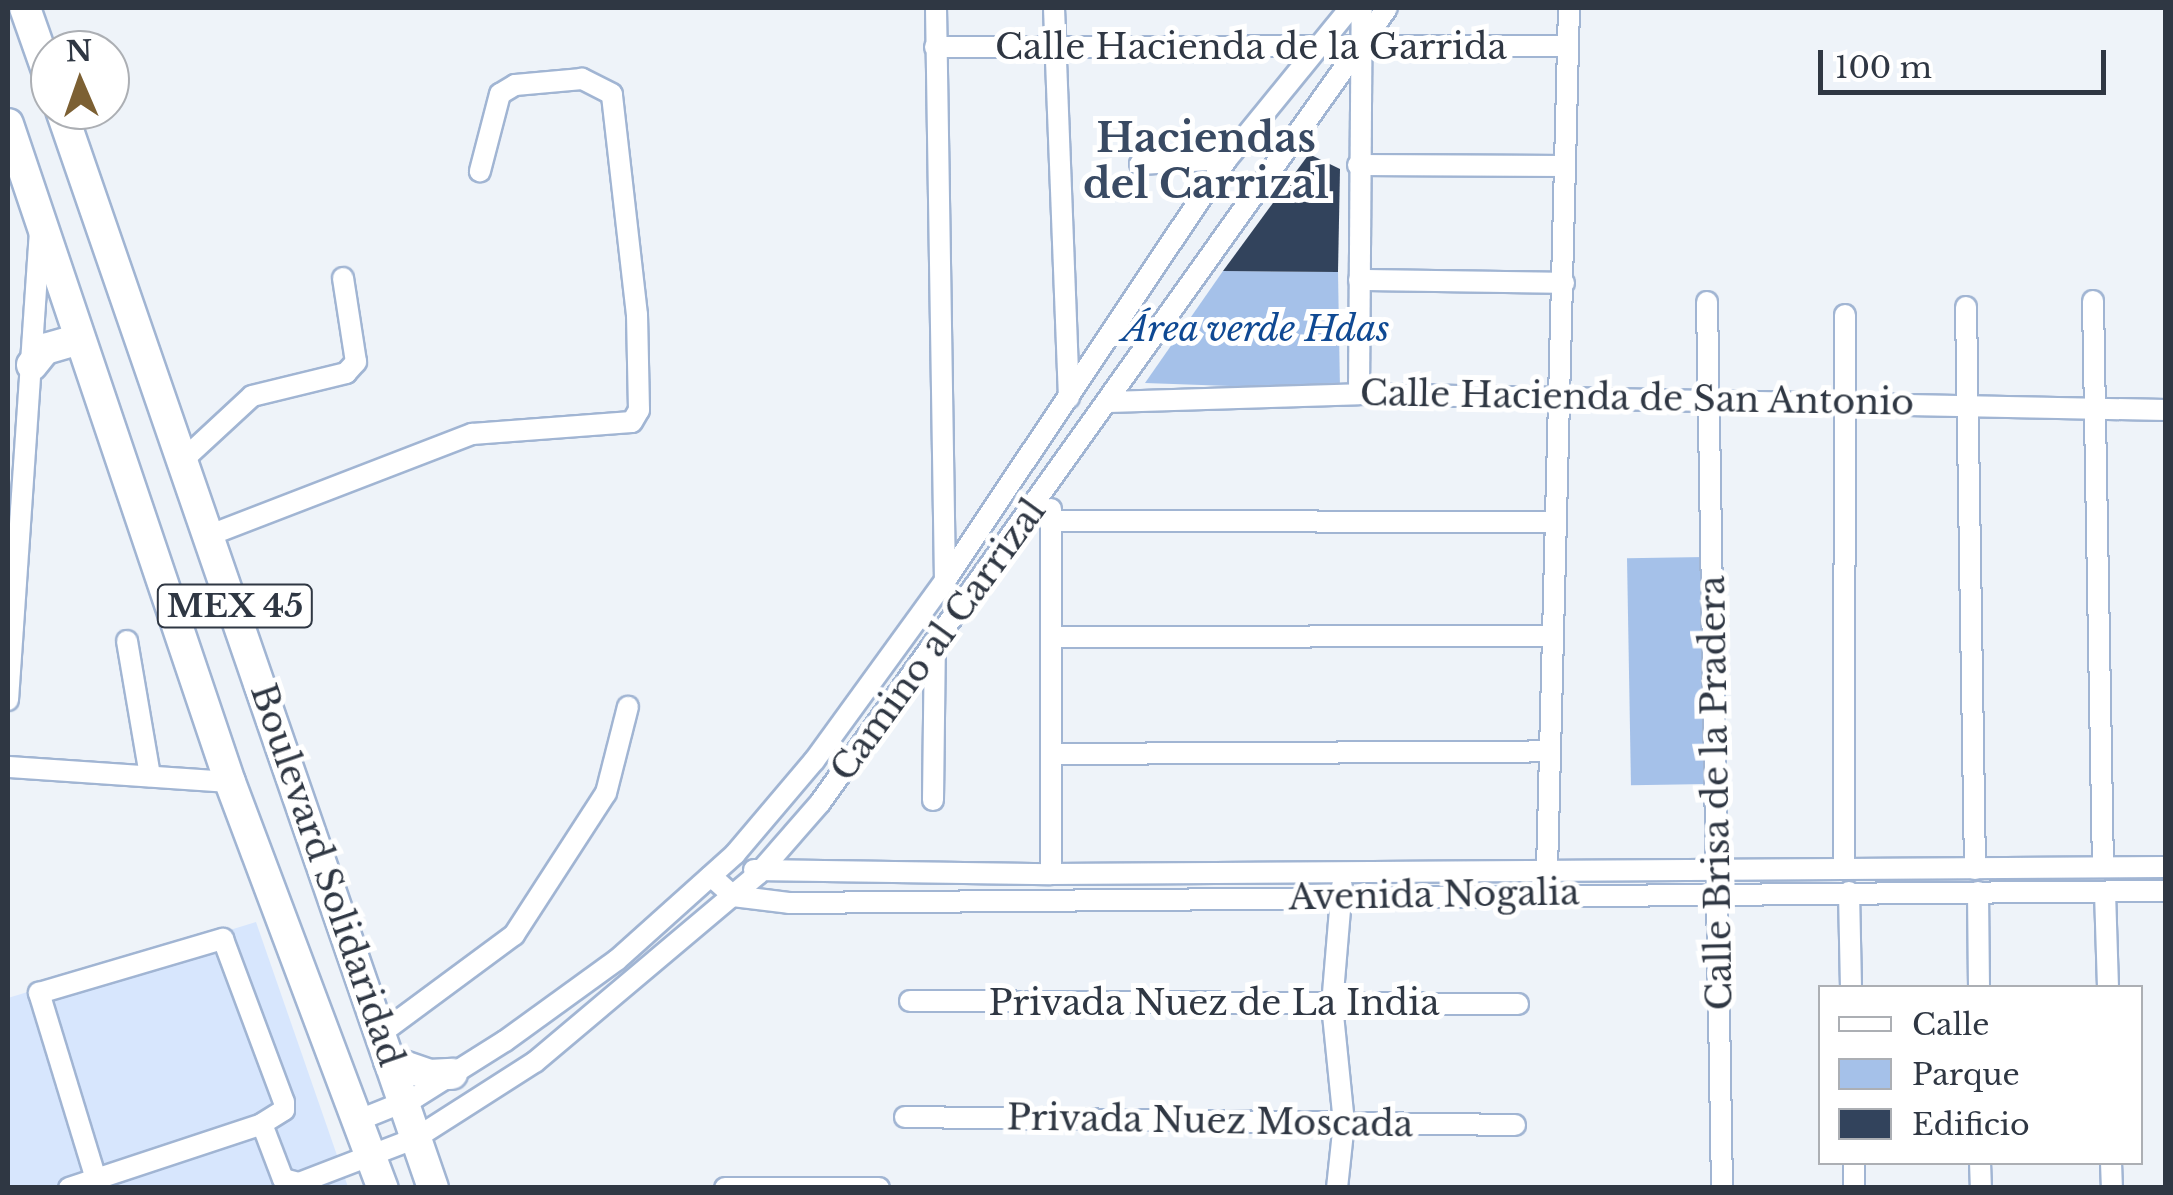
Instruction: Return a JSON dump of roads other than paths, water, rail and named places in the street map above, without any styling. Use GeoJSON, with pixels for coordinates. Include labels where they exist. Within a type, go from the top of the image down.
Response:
{"type":"FeatureCollection","features":[{"type":"Feature","properties":{"kind":"highway","name":"Boulevard Solidaridad"},"geometry":{"type":"LineString","coordinates":[[8,124],[76,340],[230,782],[384,1188]]}},
{"type":"Feature","properties":{"kind":"highway","name":"Boulevard Solidaridad"},"geometry":{"type":"LineString","coordinates":[[68,130],[433,1188]]}},
{"type":"Feature","properties":{"kind":"highway"},"geometry":{"type":"LineString","coordinates":[[32,365],[45,349],[76,340]]}},
{"type":"Feature","properties":{"kind":"highway"},"geometry":{"type":"LineString","coordinates":[[384,1047],[430,1075],[452,1074]]}},
{"type":"Feature","properties":{"kind":"street"},"geometry":{"type":"LineString","coordinates":[[936,8],[945,580]]}},
{"type":"Feature","properties":{"kind":"street"},"geometry":{"type":"LineString","coordinates":[[1054,8],[1069,398]]}},
{"type":"Feature","properties":{"kind":"street","name":"Camino al Carrizal"},"geometry":{"type":"LineString","coordinates":[[359,1120],[403,1103],[452,1074],[617,960],[735,854],[814,761],[945,580],[1227,159],[1350,8]]}},
{"type":"Feature","properties":{"kind":"street"},"geometry":{"type":"LineString","coordinates":[[1359,394],[1362,8]]}},
{"type":"Feature","properties":{"kind":"street","name":"Camino al Carrizal"},"geometry":{"type":"LineString","coordinates":[[262,1124],[283,1178],[310,1182],[416,1138],[535,1062],[758,874],[820,802],[1387,8]]}},
{"type":"Feature","properties":{"kind":"street"},"geometry":{"type":"LineString","coordinates":[[1547,870],[1555,397],[1564,283],[1569,8]]}},
{"type":"Feature","properties":{"kind":"street","name":"Calle Hacienda de la Garrida"},"geometry":{"type":"LineString","coordinates":[[935,47],[1567,46]]}},
{"type":"Feature","properties":{"kind":"street"},"geometry":{"type":"LineString","coordinates":[[210,536],[472,434],[632,422],[639,410],[636,315],[612,94],[582,80],[515,85],[500,94],[480,171]]}},
{"type":"Feature","properties":{"kind":"street"},"geometry":{"type":"LineString","coordinates":[[1140,164],[1227,159]]}},
{"type":"Feature","properties":{"kind":"street"},"geometry":{"type":"LineString","coordinates":[[1358,164],[1565,166]]}},
{"type":"Feature","properties":{"kind":"street"},"geometry":{"type":"LineString","coordinates":[[8,700],[40,226]]}},
{"type":"Feature","properties":{"kind":"street"},"geometry":{"type":"LineString","coordinates":[[183,460],[252,396],[346,372],[356,362],[343,278]]}},
{"type":"Feature","properties":{"kind":"street"},"geometry":{"type":"LineString","coordinates":[[1359,280],[1564,283]]}},
{"type":"Feature","properties":{"kind":"street","name":"Calle Brisa de la Pradera"},"geometry":{"type":"LineString","coordinates":[[1707,302],[1722,1188]]}},
{"type":"Feature","properties":{"kind":"street"},"geometry":{"type":"LineString","coordinates":[[2093,302],[2104,867]]}},
{"type":"Feature","properties":{"kind":"street"},"geometry":{"type":"LineString","coordinates":[[1966,308],[1975,869]]}},
{"type":"Feature","properties":{"kind":"street"},"geometry":{"type":"LineString","coordinates":[[1844,868],[1845,315]]}},
{"type":"Feature","properties":{"kind":"street"},"geometry":{"type":"LineString","coordinates":[[1109,336],[1142,355]]}},
{"type":"Feature","properties":{"kind":"street","name":"Calle Hacienda de San Antonio"},"geometry":{"type":"LineString","coordinates":[[1108,402],[1359,394],[2093,404],[2166,410]]}},
{"type":"Feature","properties":{"kind":"street"},"geometry":{"type":"LineString","coordinates":[[1051,874],[1052,482]]}},
{"type":"Feature","properties":{"kind":"street"},"geometry":{"type":"LineString","coordinates":[[1051,521],[1554,522]]}},
{"type":"Feature","properties":{"kind":"street"},"geometry":{"type":"LineString","coordinates":[[1052,637],[1552,636]]}},
{"type":"Feature","properties":{"kind":"street"},"geometry":{"type":"LineString","coordinates":[[127,641],[150,776]]}},
{"type":"Feature","properties":{"kind":"street"},"geometry":{"type":"LineString","coordinates":[[933,800],[934,641]]}},
{"type":"Feature","properties":{"kind":"street"},"geometry":{"type":"LineString","coordinates":[[384,1047],[514,935],[606,794],[628,707]]}},
{"type":"Feature","properties":{"kind":"street"},"geometry":{"type":"LineString","coordinates":[[1052,754],[1548,751]]}},
{"type":"Feature","properties":{"kind":"street"},"geometry":{"type":"LineString","coordinates":[[8,768],[230,782]]}},
{"type":"Feature","properties":{"kind":"street"},"geometry":{"type":"LineString","coordinates":[[735,854],[758,874]]}},
{"type":"Feature","properties":{"kind":"street","name":"Avenida Nogalia"},"geometry":{"type":"LineString","coordinates":[[758,874],[2166,867]]}},
{"type":"Feature","properties":{"kind":"street"},"geometry":{"type":"LineString","coordinates":[[1336,1188],[1344,1123],[1332,1005],[1343,872]]}},
{"type":"Feature","properties":{"kind":"street"},"geometry":{"type":"LineString","coordinates":[[711,876],[733,896]]}},
{"type":"Feature","properties":{"kind":"street","name":"Avenida Nogalia"},"geometry":{"type":"LineString","coordinates":[[733,896],[789,903],[1717,892],[2166,892]]}},
{"type":"Feature","properties":{"kind":"street"},"geometry":{"type":"LineString","coordinates":[[1849,892],[1851,985]]}},
{"type":"Feature","properties":{"kind":"street"},"geometry":{"type":"LineString","coordinates":[[1978,892],[1979,985]]}},
{"type":"Feature","properties":{"kind":"street"},"geometry":{"type":"LineString","coordinates":[[2106,892],[2108,985]]}},
{"type":"Feature","properties":{"kind":"street"},"geometry":{"type":"LineString","coordinates":[[69,1188],[262,1124],[284,1110],[223,939],[39,993],[96,1179]]}},
{"type":"Feature","properties":{"kind":"street","name":"Privada Nuez de La India"},"geometry":{"type":"LineString","coordinates":[[910,1002],[1518,1004]]}},
{"type":"Feature","properties":{"kind":"street","name":"Privada Nuez Moscada"},"geometry":{"type":"LineString","coordinates":[[905,1117],[1515,1125]]}},
{"type":"Feature","properties":{"kind":"street"},"geometry":{"type":"LineString","coordinates":[[724,1187],[878,1186]]}},
{"type":"Feature","properties":{"kind":"district","name":"Haciendas del Carrizal"},"geometry":{"type":"Point","coordinates":[1206,161]}},
{"type":"Feature","properties":{"kind":"park label","name":"Área verde Hdas"},"geometry":{"type":"Point","coordinates":[1256,329]}}]}
